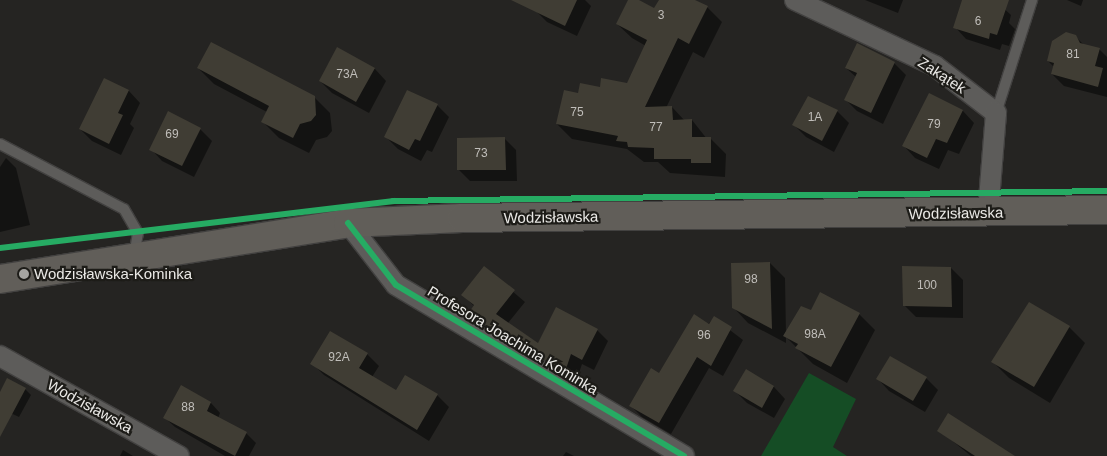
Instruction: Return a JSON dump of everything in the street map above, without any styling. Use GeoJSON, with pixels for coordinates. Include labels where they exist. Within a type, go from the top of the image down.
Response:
{"type":"FeatureCollection","features":[{"type":"Feature","properties":{"kind":"main road","name":"Wodzisławska"},"geometry":{"type":"LineString","coordinates":[[0,279],[348,223],[462,218],[1107,210]]}},
{"type":"Feature","properties":{"kind":"street","name":"Zakątek"},"geometry":{"type":"LineString","coordinates":[[795,0],[935,66],[996,113]]}},
{"type":"Feature","properties":{"kind":"street"},"geometry":{"type":"LineString","coordinates":[[988,212],[996,113]]}},
{"type":"Feature","properties":{"kind":"street","name":"Profesora Joachima Kominka"},"geometry":{"type":"LineString","coordinates":[[348,223],[396,285],[684,456]]}},
{"type":"Feature","properties":{"kind":"street","name":"Wodzisławska"},"geometry":{"type":"LineString","coordinates":[[0,356],[179,456]]}},
{"type":"Feature","properties":{"kind":"lane"},"geometry":{"type":"LineString","coordinates":[[996,113],[1032,0]]}},
{"type":"Feature","properties":{"kind":"lane"},"geometry":{"type":"LineString","coordinates":[[0,144],[124,209],[138,233],[134,257]]}},
{"type":"Feature","properties":{"kind":"green space"},"geometry":{"type":"Polygon","coordinates":[[[809,373],[856,399],[833,447],[847,456],[761,456],[809,373]]]}},
{"type":"Feature","properties":{"kind":"building"},"geometry":{"type":"Polygon","coordinates":[[[511,0],[577,0],[565,26],[511,0]]]}},
{"type":"Feature","properties":{"kind":"building"},"geometry":{"type":"Polygon","coordinates":[[[628,0],[639,0],[654,8],[659,0],[695,0],[708,6],[689,44],[678,38],[645,107],[672,106],[673,120],[692,119],[692,137],[711,137],[711,163],[691,163],[691,159],[654,159],[654,148],[628,147],[627,142],[616,141],[618,136],[556,124],[564,90],[578,93],[580,83],[600,87],[601,78],[627,83],[647,40],[616,24],[628,0]]]}},
{"type":"Feature","properties":{"kind":"building"},"geometry":{"type":"Polygon","coordinates":[[[962,0],[1009,0],[997,35],[990,33],[989,39],[953,28],[962,0]]]}},
{"type":"Feature","properties":{"kind":"building"},"geometry":{"type":"Polygon","coordinates":[[[1066,32],[1076,35],[1080,43],[1100,48],[1095,66],[1103,68],[1098,87],[1051,74],[1054,63],[1047,61],[1052,41],[1066,32]]]}},
{"type":"Feature","properties":{"kind":"building"},"geometry":{"type":"Polygon","coordinates":[[[211,42],[315,96],[316,115],[311,121],[300,124],[293,138],[261,122],[269,106],[197,68],[211,42]]]}},
{"type":"Feature","properties":{"kind":"building"},"geometry":{"type":"Polygon","coordinates":[[[857,43],[895,62],[871,113],[844,100],[857,73],[845,68],[857,43]]]}},
{"type":"Feature","properties":{"kind":"building"},"geometry":{"type":"Polygon","coordinates":[[[337,47],[375,68],[356,102],[319,81],[337,47]]]}},
{"type":"Feature","properties":{"kind":"building"},"geometry":{"type":"Polygon","coordinates":[[[104,78],[129,90],[118,113],[123,115],[109,144],[79,129],[104,78]]]}},
{"type":"Feature","properties":{"kind":"building"},"geometry":{"type":"Polygon","coordinates":[[[407,90],[438,104],[420,141],[415,139],[409,150],[384,137],[407,90]]]}},
{"type":"Feature","properties":{"kind":"building"},"geometry":{"type":"Polygon","coordinates":[[[929,93],[963,110],[947,143],[936,139],[927,158],[902,146],[929,93]]]}},
{"type":"Feature","properties":{"kind":"building"},"geometry":{"type":"Polygon","coordinates":[[[808,96],[838,110],[822,141],[792,125],[808,96]]]}},
{"type":"Feature","properties":{"kind":"building"},"geometry":{"type":"Polygon","coordinates":[[[168,111],[201,128],[182,166],[149,150],[168,111]]]}},
{"type":"Feature","properties":{"kind":"building"},"geometry":{"type":"Polygon","coordinates":[[[505,137],[506,170],[457,170],[457,138],[505,137]]]}},
{"type":"Feature","properties":{"kind":"building"},"geometry":{"type":"Polygon","coordinates":[[[770,262],[772,329],[732,308],[731,263],[770,262]]]}},
{"type":"Feature","properties":{"kind":"building"},"geometry":{"type":"Polygon","coordinates":[[[484,266],[515,290],[496,314],[538,343],[556,307],[598,329],[582,360],[571,354],[565,372],[484,324],[470,311],[474,305],[461,295],[484,266]]]}},
{"type":"Feature","properties":{"kind":"building"},"geometry":{"type":"Polygon","coordinates":[[[902,266],[951,267],[952,307],[903,306],[902,266]]]}},
{"type":"Feature","properties":{"kind":"building"},"geometry":{"type":"Polygon","coordinates":[[[820,292],[860,313],[831,367],[795,348],[798,344],[783,336],[801,306],[811,310],[820,292]]]}},
{"type":"Feature","properties":{"kind":"building"},"geometry":{"type":"Polygon","coordinates":[[[1029,302],[1070,326],[1034,387],[991,362],[1029,302]]]}},
{"type":"Feature","properties":{"kind":"building"},"geometry":{"type":"Polygon","coordinates":[[[694,314],[709,324],[714,316],[732,327],[711,366],[697,357],[659,423],[629,406],[651,368],[659,373],[694,314]]]}},
{"type":"Feature","properties":{"kind":"building"},"geometry":{"type":"Polygon","coordinates":[[[330,331],[368,353],[359,368],[396,390],[405,375],[438,394],[417,430],[310,364],[330,331]]]}},
{"type":"Feature","properties":{"kind":"building"},"geometry":{"type":"Polygon","coordinates":[[[890,356],[927,377],[913,401],[876,379],[890,356]]]}},
{"type":"Feature","properties":{"kind":"building"},"geometry":{"type":"Polygon","coordinates":[[[746,369],[774,386],[762,408],[733,391],[746,369]]]}},
{"type":"Feature","properties":{"kind":"building"},"geometry":{"type":"Polygon","coordinates":[[[7,378],[26,388],[0,437],[0,392],[7,378]]]}},
{"type":"Feature","properties":{"kind":"building"},"geometry":{"type":"Polygon","coordinates":[[[181,385],[211,402],[207,411],[247,432],[235,456],[163,418],[181,385]]]}},
{"type":"Feature","properties":{"kind":"building"},"geometry":{"type":"Polygon","coordinates":[[[948,413],[1015,456],[975,456],[937,431],[948,413]]]}},
{"type":"Feature","properties":{"kind":"cycle path"},"geometry":{"type":"LineString","coordinates":[[0,248],[393,201],[1107,191]]}},
{"type":"Feature","properties":{"kind":"cycle path"},"geometry":{"type":"LineString","coordinates":[[348,223],[396,285],[684,456]]}},
{"type":"Feature","properties":{"kind":"place","name":"Wodzisławska-Kominka"},"geometry":{"type":"Point","coordinates":[24,274]}}]}
